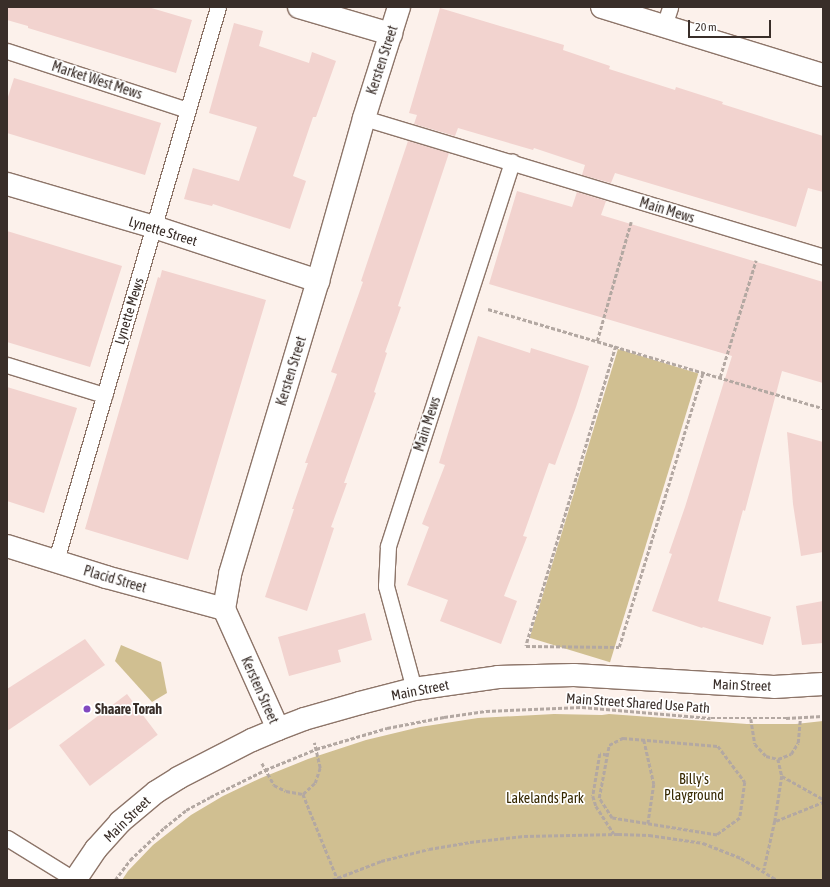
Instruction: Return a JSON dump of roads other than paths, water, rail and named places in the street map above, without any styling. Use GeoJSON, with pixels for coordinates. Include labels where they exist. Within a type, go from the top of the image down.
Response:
{"type":"FeatureCollection","features":[{"type":"Feature","properties":{"kind":"street"},"geometry":{"type":"LineString","coordinates":[[299,7],[391,34]]}},
{"type":"Feature","properties":{"kind":"street","name":"Kersten Street"},"geometry":{"type":"LineString","coordinates":[[278,729],[224,609],[230,574],[318,281],[364,118],[399,7]]}},
{"type":"Feature","properties":{"kind":"street"},"geometry":{"type":"LineString","coordinates":[[602,7],[667,17],[823,75]]}},
{"type":"Feature","properties":{"kind":"street","name":"Lynette Street"},"geometry":{"type":"LineString","coordinates":[[7,184],[154,227],[318,281]]}},
{"type":"Feature","properties":{"kind":"street","name":"Placid Street"},"geometry":{"type":"LineString","coordinates":[[7,546],[224,609]]}},
{"type":"Feature","properties":{"kind":"street","name":"Main Street"},"geometry":{"type":"LineString","coordinates":[[75,880],[96,849],[120,822],[156,792],[197,767],[252,740],[304,719],[414,689],[498,677],[574,675],[767,687],[823,684]]}},
{"type":"Feature","properties":{"kind":"lane"},"geometry":{"type":"LineString","coordinates":[[154,227],[218,7]]}},
{"type":"Feature","properties":{"kind":"lane","name":"Market West Mews"},"geometry":{"type":"LineString","coordinates":[[7,51],[188,110]]}},
{"type":"Feature","properties":{"kind":"lane","name":"Main Mews"},"geometry":{"type":"LineString","coordinates":[[364,118],[823,257]]}},
{"type":"Feature","properties":{"kind":"lane","name":"Main Mews"},"geometry":{"type":"LineString","coordinates":[[414,689],[386,586],[388,546],[512,162]]}},
{"type":"Feature","properties":{"kind":"lane","name":"Lynette Mews"},"geometry":{"type":"LineString","coordinates":[[56,560],[154,227]]}},
{"type":"Feature","properties":{"kind":"lane"},"geometry":{"type":"LineString","coordinates":[[7,365],[104,395]]}},
{"type":"Feature","properties":{"kind":"lane"},"geometry":{"type":"LineString","coordinates":[[7,838],[75,880]]}},
{"type":"Feature","properties":{"kind":"place","name":"Shaare Torah"},"geometry":{"type":"Point","coordinates":[87,709]}},
{"type":"Feature","properties":{"kind":"park label","name":"Billy's Playground"},"geometry":{"type":"Point","coordinates":[694,788]}},
{"type":"Feature","properties":{"kind":"park label","name":"Lakelands Park"},"geometry":{"type":"Point","coordinates":[545,798]}}]}
